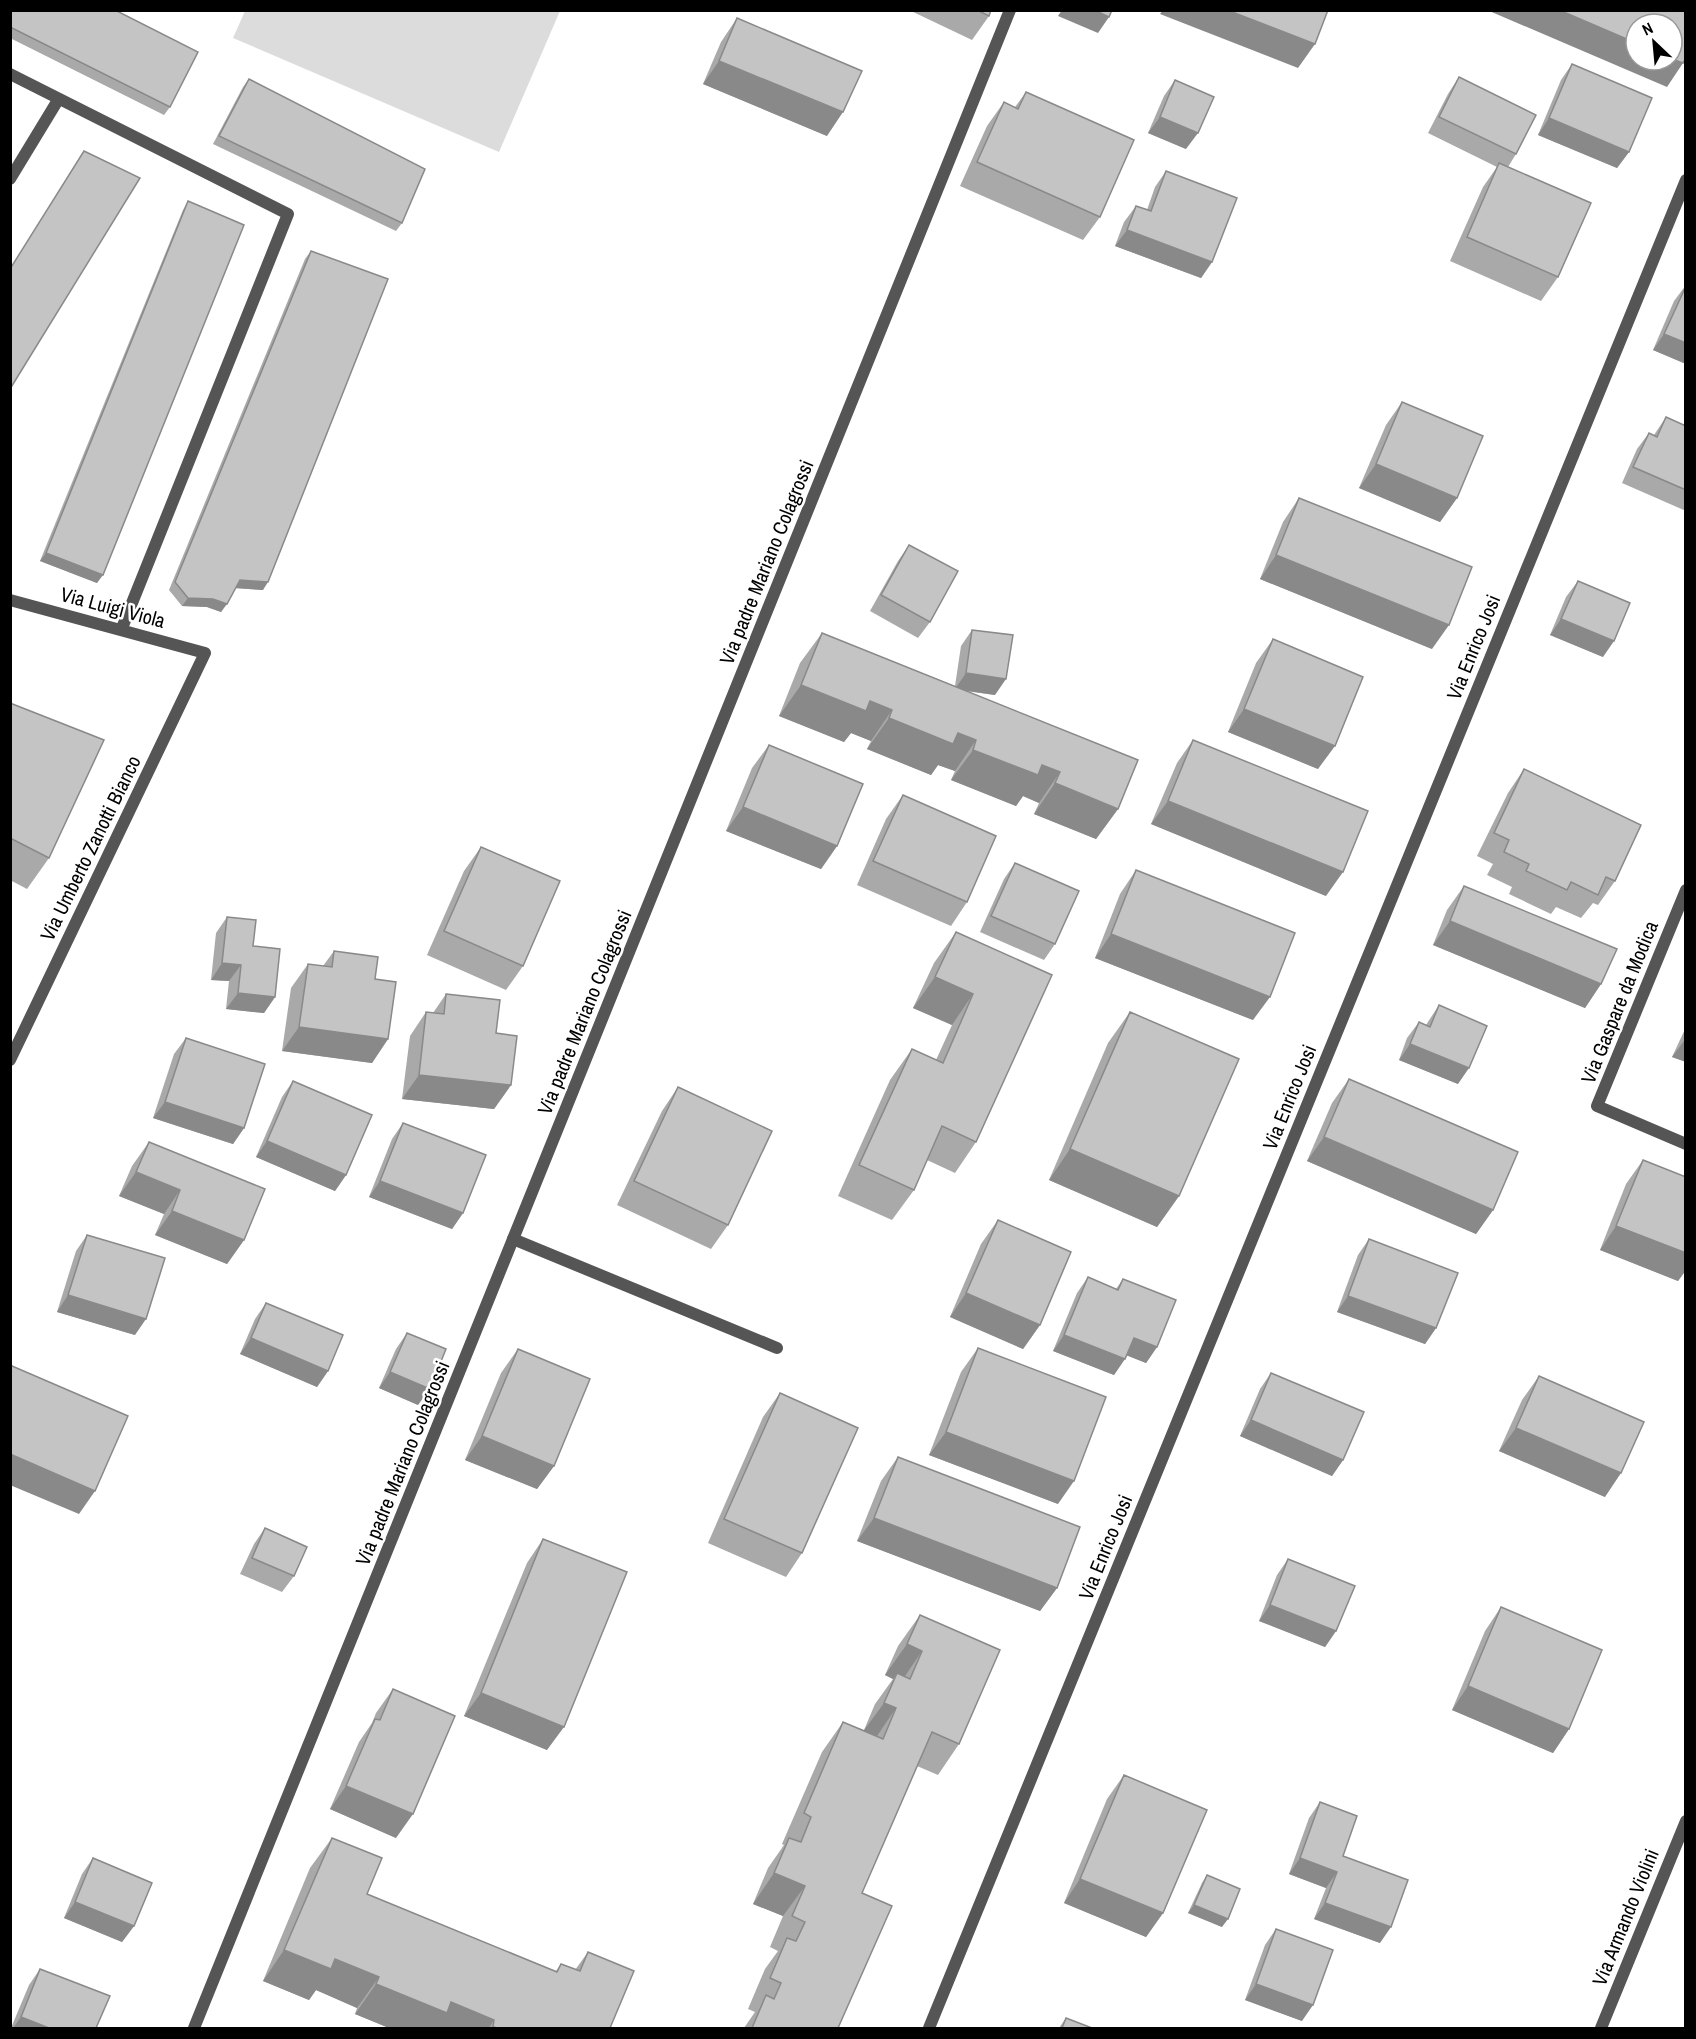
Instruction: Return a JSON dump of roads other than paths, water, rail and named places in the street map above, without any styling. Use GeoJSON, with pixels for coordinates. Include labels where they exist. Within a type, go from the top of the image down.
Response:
{"type":"FeatureCollection","features":[{"type":"Feature","properties":{"kind":"street","name":"Via padre Mariano Colagrossi"},"geometry":{"type":"LineString","coordinates":[[194,2028],[1010,10]]}},
{"type":"Feature","properties":{"kind":"street"},"geometry":{"type":"LineString","coordinates":[[10,74],[288,214],[122,628]]}},
{"type":"Feature","properties":{"kind":"street"},"geometry":{"type":"LineString","coordinates":[[10,178],[58,100]]}},
{"type":"Feature","properties":{"kind":"street","name":"Via Enrico Josi"},"geometry":{"type":"LineString","coordinates":[[929,2028],[1686,180]]}},
{"type":"Feature","properties":{"kind":"street","name":"Via Luigi Viola"},"geometry":{"type":"LineString","coordinates":[[10,600],[122,628],[205,653]]}},
{"type":"Feature","properties":{"kind":"street","name":"Via Umberto Zanotti Bianco"},"geometry":{"type":"LineString","coordinates":[[10,1060],[205,653]]}},
{"type":"Feature","properties":{"kind":"street","name":"Via Gaspare da Modica"},"geometry":{"type":"LineString","coordinates":[[1686,890],[1597,1106],[1686,1144]]}},
{"type":"Feature","properties":{"kind":"street"},"geometry":{"type":"LineString","coordinates":[[513,1239],[777,1348]]}},
{"type":"Feature","properties":{"kind":"street","name":"Via Armando Violini"},"geometry":{"type":"LineString","coordinates":[[1601,2028],[1686,1821]]}}]}
